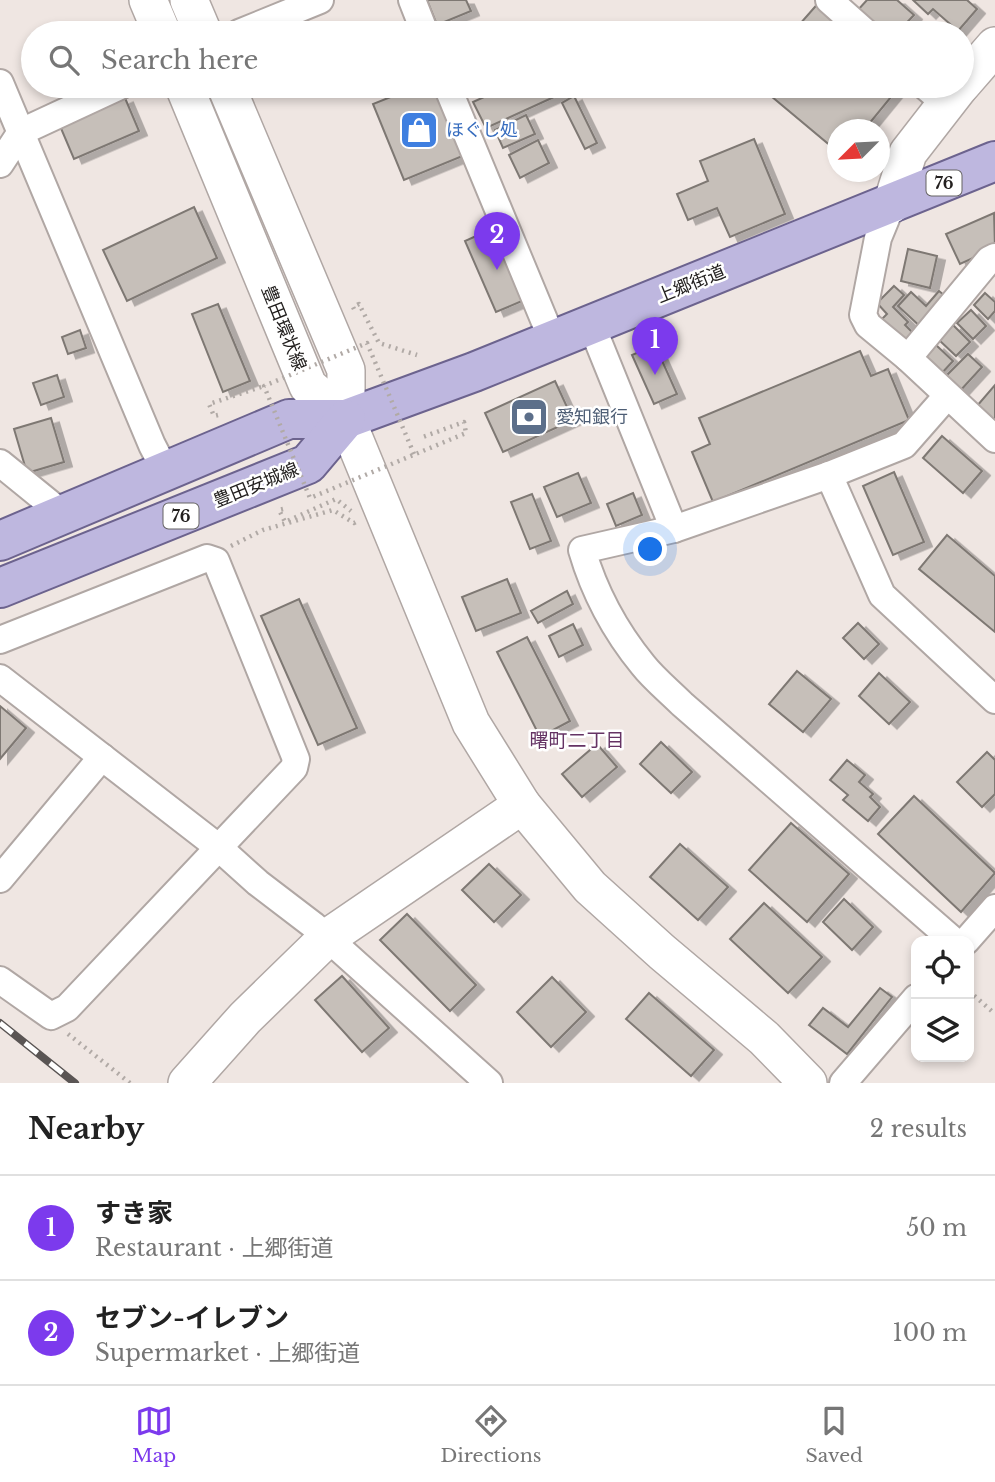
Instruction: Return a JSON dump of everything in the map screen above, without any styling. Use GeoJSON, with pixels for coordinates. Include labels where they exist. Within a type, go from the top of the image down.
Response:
{"type":"FeatureCollection","features":[{"type":"Feature","properties":{"kind":"main road","name":"上郷街道"},"geometry":{"type":"LineString","coordinates":[[346,419],[474,372],[995,161]]}},
{"type":"Feature","properties":{"kind":"main road","name":"76"},"geometry":{"type":"LineString","coordinates":[[0,541],[289,419],[346,419]]}},
{"type":"Feature","properties":{"kind":"main road","name":"豊田安城線"},"geometry":{"type":"LineString","coordinates":[[0,588],[308,464],[346,419]]}},
{"type":"Feature","properties":{"kind":"street"},"geometry":{"type":"LineString","coordinates":[[148,0],[157,21]]}},
{"type":"Feature","properties":{"kind":"street"},"geometry":{"type":"LineString","coordinates":[[189,0],[198,21]]}},
{"type":"Feature","properties":{"kind":"street"},"geometry":{"type":"LineString","coordinates":[[268,21],[320,0]]}},
{"type":"Feature","properties":{"kind":"street"},"geometry":{"type":"LineString","coordinates":[[412,0],[420,21]]}},
{"type":"Feature","properties":{"kind":"street"},"geometry":{"type":"LineString","coordinates":[[829,0],[853,21]]}},
{"type":"Feature","properties":{"kind":"street"},"geometry":{"type":"LineString","coordinates":[[974,66],[995,46]]}},
{"type":"Feature","properties":{"kind":"street"},"geometry":{"type":"LineString","coordinates":[[0,83],[152,445],[166,472]]}},
{"type":"Feature","properties":{"kind":"street"},"geometry":{"type":"LineString","coordinates":[[0,164],[21,132],[94,98]]}},
{"type":"Feature","properties":{"kind":"street","name":"豊田環状線"},"geometry":{"type":"LineString","coordinates":[[189,98],[308,386],[346,419]]}},
{"type":"Feature","properties":{"kind":"street"},"geometry":{"type":"LineString","coordinates":[[231,98],[346,370],[346,419],[471,723],[522,804],[590,887],[764,1038],[808,1083]]}},
{"type":"Feature","properties":{"kind":"street"},"geometry":{"type":"LineString","coordinates":[[452,98],[552,339]]}},
{"type":"Feature","properties":{"kind":"street"},"geometry":{"type":"LineString","coordinates":[[943,98],[908,153],[878,238],[863,315],[868,325],[994,436]]}},
{"type":"Feature","properties":{"kind":"street"},"geometry":{"type":"LineString","coordinates":[[908,358],[989,260],[995,257]]}},
{"type":"Feature","properties":{"kind":"street"},"geometry":{"type":"LineString","coordinates":[[592,324],[674,529]]}},
{"type":"Feature","properties":{"kind":"street"},"geometry":{"type":"LineString","coordinates":[[947,396],[904,445],[829,475],[674,529],[582,550],[591,578],[613,621],[643,666],[682,704],[948,936]]}},
{"type":"Feature","properties":{"kind":"street"},"geometry":{"type":"LineString","coordinates":[[0,463],[64,515]]}},
{"type":"Feature","properties":{"kind":"street"},"geometry":{"type":"LineString","coordinates":[[829,475],[882,595],[995,700]]}},
{"type":"Feature","properties":{"kind":"street"},"geometry":{"type":"LineString","coordinates":[[0,640],[207,558],[216,561],[296,759],[293,768],[67,1008],[51,1016],[0,980]]}},
{"type":"Feature","properties":{"kind":"street"},"geometry":{"type":"LineString","coordinates":[[0,678],[218,847],[327,938],[489,1083]]}},
{"type":"Feature","properties":{"kind":"street"},"geometry":{"type":"LineString","coordinates":[[0,879],[102,757]]}},
{"type":"Feature","properties":{"kind":"street"},"geometry":{"type":"LineString","coordinates":[[187,1083],[245,1018],[327,938],[522,804]]}},
{"type":"Feature","properties":{"kind":"street"},"geometry":{"type":"LineString","coordinates":[[970,936],[995,908]]}},
{"type":"Feature","properties":{"kind":"street"},"geometry":{"type":"LineString","coordinates":[[843,1083],[915,999]]}},
{"type":"Feature","properties":{"kind":"path"},"geometry":{"type":"LineString","coordinates":[[357,319],[353,307],[359,304],[379,343],[417,355]]}},
{"type":"Feature","properties":{"kind":"path"},"geometry":{"type":"LineString","coordinates":[[362,331],[414,454]]}},
{"type":"Feature","properties":{"kind":"path"},"geometry":{"type":"LineString","coordinates":[[225,412],[214,416],[209,404],[264,386],[367,343]]}},
{"type":"Feature","properties":{"kind":"path"},"geometry":{"type":"LineString","coordinates":[[264,386],[310,498]]}},
{"type":"Feature","properties":{"kind":"path"},"geometry":{"type":"LineString","coordinates":[[300,502],[466,433],[464,422],[421,438]]}},
{"type":"Feature","properties":{"kind":"path"},"geometry":{"type":"LineString","coordinates":[[207,558],[263,530],[332,510],[354,523],[362,519],[336,499],[285,522],[279,510],[289,506]]}},
{"type":"Feature","properties":{"kind":"path"},"geometry":{"type":"LineString","coordinates":[[974,995],[995,1014]]}},
{"type":"Feature","properties":{"kind":"path"},"geometry":{"type":"LineString","coordinates":[[51,1016],[65,1032],[130,1083]]}},
{"type":"Feature","properties":{"kind":"building"},"geometry":{"type":"Polygon","coordinates":[[[427,0],[466,0],[471,11],[447,21],[435,21],[427,0]]]}},
{"type":"Feature","properties":{"kind":"building"},"geometry":{"type":"Polygon","coordinates":[[[821,0],[846,21],[803,21],[821,0]]]}},
{"type":"Feature","properties":{"kind":"building"},"geometry":{"type":"Polygon","coordinates":[[[867,0],[897,0],[914,15],[908,21],[868,21],[857,11],[867,0]]]}},
{"type":"Feature","properties":{"kind":"building"},"geometry":{"type":"Polygon","coordinates":[[[913,0],[967,0],[977,9],[967,21],[947,21],[933,9],[928,14],[913,0]]]}},
{"type":"Feature","properties":{"kind":"building"},"geometry":{"type":"Polygon","coordinates":[[[125,98],[139,131],[74,159],[60,126],[125,98]]]}},
{"type":"Feature","properties":{"kind":"building","name":"ほぐし処"},"geometry":{"type":"Polygon","coordinates":[[[388,98],[441,98],[465,155],[404,180],[373,104],[388,98]]]}},
{"type":"Feature","properties":{"kind":"building"},"geometry":{"type":"Polygon","coordinates":[[[482,98],[552,98],[486,128],[473,102],[482,98]]]}},
{"type":"Feature","properties":{"kind":"building"},"geometry":{"type":"Polygon","coordinates":[[[575,98],[597,143],[585,149],[562,103],[575,98]]]}},
{"type":"Feature","properties":{"kind":"building"},"geometry":{"type":"Polygon","coordinates":[[[773,98],[890,98],[873,119],[827,119],[827,143],[773,98]]]}},
{"type":"Feature","properties":{"kind":"building"},"geometry":{"type":"Polygon","coordinates":[[[526,115],[535,134],[503,148],[495,130],[526,115]]]}},
{"type":"Feature","properties":{"kind":"building"},"geometry":{"type":"Polygon","coordinates":[[[754,139],[785,214],[730,237],[717,208],[688,220],[677,194],[708,181],[700,161],[754,139]]]}},
{"type":"Feature","properties":{"kind":"building"},"geometry":{"type":"Polygon","coordinates":[[[538,140],[549,163],[520,178],[509,155],[538,140]]]}},
{"type":"Feature","properties":{"kind":"building"},"geometry":{"type":"Polygon","coordinates":[[[194,207],[217,258],[127,301],[103,250],[194,207]]]}},
{"type":"Feature","properties":{"kind":"building"},"geometry":{"type":"Polygon","coordinates":[[[994,213],[995,248],[960,264],[946,234],[994,213]]]}},
{"type":"Feature","properties":{"kind":"building"},"geometry":{"type":"Polygon","coordinates":[[[498,226],[529,298],[496,312],[465,241],[498,226]]]}},
{"type":"Feature","properties":{"kind":"building"},"geometry":{"type":"Polygon","coordinates":[[[908,249],[937,256],[930,288],[901,281],[908,249]]]}},
{"type":"Feature","properties":{"kind":"building"},"geometry":{"type":"Polygon","coordinates":[[[894,286],[904,295],[893,307],[908,322],[905,325],[914,334],[907,341],[901,336],[899,338],[881,320],[887,314],[877,303],[894,286]]]}},
{"type":"Feature","properties":{"kind":"building"},"geometry":{"type":"Polygon","coordinates":[[[939,291],[950,300],[924,330],[898,306],[911,292],[926,306],[939,291]]]}},
{"type":"Feature","properties":{"kind":"building"},"geometry":{"type":"Polygon","coordinates":[[[985,293],[995,302],[995,311],[988,319],[974,305],[985,293]]]}},
{"type":"Feature","properties":{"kind":"building"},"geometry":{"type":"Polygon","coordinates":[[[218,304],[250,381],[223,392],[192,314],[218,304]]]}},
{"type":"Feature","properties":{"kind":"building"},"geometry":{"type":"Polygon","coordinates":[[[971,310],[986,326],[973,339],[957,323],[971,310]]]}},
{"type":"Feature","properties":{"kind":"building"},"geometry":{"type":"Polygon","coordinates":[[[953,325],[970,342],[956,356],[939,340],[953,325]]]}},
{"type":"Feature","properties":{"kind":"building"},"geometry":{"type":"Polygon","coordinates":[[[80,330],[86,348],[68,354],[62,337],[80,330]]]}},
{"type":"Feature","properties":{"kind":"building"},"geometry":{"type":"Polygon","coordinates":[[[655,345],[677,394],[654,404],[632,355],[655,345]]]}},
{"type":"Feature","properties":{"kind":"building"},"geometry":{"type":"Polygon","coordinates":[[[936,345],[953,361],[941,374],[924,359],[936,345]]]}},
{"type":"Feature","properties":{"kind":"building"},"geometry":{"type":"Polygon","coordinates":[[[860,351],[871,376],[888,369],[909,420],[713,502],[692,452],[710,444],[699,418],[860,351]]]}},
{"type":"Feature","properties":{"kind":"building"},"geometry":{"type":"Polygon","coordinates":[[[968,354],[982,367],[959,392],[944,378],[968,354]]]}},
{"type":"Feature","properties":{"kind":"building"},"geometry":{"type":"Polygon","coordinates":[[[57,375],[64,397],[41,405],[33,383],[57,375]]]}},
{"type":"Feature","properties":{"kind":"building","name":"愛知銀行"},"geometry":{"type":"Polygon","coordinates":[[[555,381],[573,420],[503,452],[485,413],[555,381]]]}},
{"type":"Feature","properties":{"kind":"building"},"geometry":{"type":"Polygon","coordinates":[[[995,385],[995,418],[994,420],[977,406],[995,385]]]}},
{"type":"Feature","properties":{"kind":"building"},"geometry":{"type":"Polygon","coordinates":[[[51,418],[64,462],[27,473],[14,429],[51,418]]]}},
{"type":"Feature","properties":{"kind":"building"},"geometry":{"type":"Polygon","coordinates":[[[942,436],[982,471],[963,493],[923,458],[942,436]]]}},
{"type":"Feature","properties":{"kind":"building"},"geometry":{"type":"Polygon","coordinates":[[[894,472],[924,542],[893,555],[863,486],[894,472]]]}},
{"type":"Feature","properties":{"kind":"building"},"geometry":{"type":"Polygon","coordinates":[[[578,473],[591,503],[557,517],[544,487],[578,473]]]}},
{"type":"Feature","properties":{"kind":"building"},"geometry":{"type":"Polygon","coordinates":[[[633,493],[642,515],[616,526],[607,504],[633,493]]]}},
{"type":"Feature","properties":{"kind":"building"},"geometry":{"type":"Polygon","coordinates":[[[532,494],[551,541],[530,549],[511,502],[532,494]]]}},
{"type":"Feature","properties":{"kind":"building"},"geometry":{"type":"Polygon","coordinates":[[[947,535],[995,576],[995,632],[919,569],[947,535]]]}},
{"type":"Feature","properties":{"kind":"building"},"geometry":{"type":"Polygon","coordinates":[[[507,579],[521,613],[476,631],[462,597],[507,579]]]}},
{"type":"Feature","properties":{"kind":"building"},"geometry":{"type":"Polygon","coordinates":[[[567,591],[573,604],[538,623],[531,611],[567,591]]]}},
{"type":"Feature","properties":{"kind":"building"},"geometry":{"type":"Polygon","coordinates":[[[299,599],[357,728],[318,745],[261,616],[299,599]]]}},
{"type":"Feature","properties":{"kind":"building"},"geometry":{"type":"Polygon","coordinates":[[[858,623],[879,644],[864,659],[843,638],[858,623]]]}},
{"type":"Feature","properties":{"kind":"building"},"geometry":{"type":"Polygon","coordinates":[[[573,624],[583,645],[559,657],[549,636],[573,624]]]}},
{"type":"Feature","properties":{"kind":"building"},"geometry":{"type":"Polygon","coordinates":[[[527,637],[570,721],[540,737],[497,652],[527,637]]]}},
{"type":"Feature","properties":{"kind":"building"},"geometry":{"type":"Polygon","coordinates":[[[797,671],[831,699],[803,732],[769,704],[797,671]]]}},
{"type":"Feature","properties":{"kind":"building"},"geometry":{"type":"Polygon","coordinates":[[[879,673],[910,702],[889,724],[859,696],[879,673]]]}},
{"type":"Feature","properties":{"kind":"building"},"geometry":{"type":"Polygon","coordinates":[[[0,706],[26,728],[0,759],[0,706]]]}},
{"type":"Feature","properties":{"kind":"building"},"geometry":{"type":"Polygon","coordinates":[[[661,742],[692,772],[671,793],[640,764],[661,742]]]}},
{"type":"Feature","properties":{"kind":"building"},"geometry":{"type":"Polygon","coordinates":[[[597,744],[617,767],[582,797],[562,774],[597,744]]]}},
{"type":"Feature","properties":{"kind":"building"},"geometry":{"type":"Polygon","coordinates":[[[987,752],[995,760],[995,794],[982,807],[957,782],[987,752]]]}},
{"type":"Feature","properties":{"kind":"building"},"geometry":{"type":"Polygon","coordinates":[[[847,760],[865,775],[859,782],[873,794],[870,797],[880,807],[868,821],[843,800],[848,795],[830,780],[847,760]]]}},
{"type":"Feature","properties":{"kind":"building"},"geometry":{"type":"Polygon","coordinates":[[[914,796],[995,873],[961,912],[878,834],[914,796]]]}},
{"type":"Feature","properties":{"kind":"building"},"geometry":{"type":"Polygon","coordinates":[[[791,823],[849,874],[807,922],[749,870],[791,823]]]}},
{"type":"Feature","properties":{"kind":"building"},"geometry":{"type":"Polygon","coordinates":[[[680,844],[728,887],[698,920],[650,877],[680,844]]]}},
{"type":"Feature","properties":{"kind":"building"},"geometry":{"type":"Polygon","coordinates":[[[489,864],[521,895],[494,922],[462,890],[489,864]]]}},
{"type":"Feature","properties":{"kind":"building"},"geometry":{"type":"Polygon","coordinates":[[[844,899],[873,927],[852,950],[823,922],[844,899]]]}},
{"type":"Feature","properties":{"kind":"building"},"geometry":{"type":"Polygon","coordinates":[[[764,903],[822,957],[788,993],[730,939],[764,903]]]}},
{"type":"Feature","properties":{"kind":"building"},"geometry":{"type":"Polygon","coordinates":[[[407,914],[476,985],[450,1011],[380,940],[407,914]]]}},
{"type":"Feature","properties":{"kind":"building"},"geometry":{"type":"Polygon","coordinates":[[[342,976],[389,1028],[362,1052],[315,1000],[342,976]]]}},
{"type":"Feature","properties":{"kind":"building"},"geometry":{"type":"Polygon","coordinates":[[[552,977],[586,1012],[551,1047],[517,1012],[552,977]]]}},
{"type":"Feature","properties":{"kind":"building"},"geometry":{"type":"Polygon","coordinates":[[[880,988],[892,997],[847,1054],[809,1025],[823,1008],[848,1027],[880,988]]]}},
{"type":"Feature","properties":{"kind":"building"},"geometry":{"type":"Polygon","coordinates":[[[649,993],[714,1050],[691,1076],[626,1019],[649,993]]]}},
{"type":"Feature","properties":{"kind":"railway"},"geometry":{"type":"LineString","coordinates":[[0,1023],[75,1083]]}},
{"type":"Feature","properties":{"kind":"place","name":"ほぐし処"},"geometry":{"type":"Point","coordinates":[419,130]}},
{"type":"Feature","properties":{"kind":"place","name":"セブン-イレブン"},"geometry":{"type":"Point","coordinates":[497,270]}},
{"type":"Feature","properties":{"kind":"place","name":"すき家"},"geometry":{"type":"Point","coordinates":[655,375]}},
{"type":"Feature","properties":{"kind":"place","name":"愛知銀行"},"geometry":{"type":"Point","coordinates":[529,417]}},
{"type":"Feature","properties":{"kind":"district","name":"曙町二丁目"},"geometry":{"type":"Point","coordinates":[577,740]}}]}
